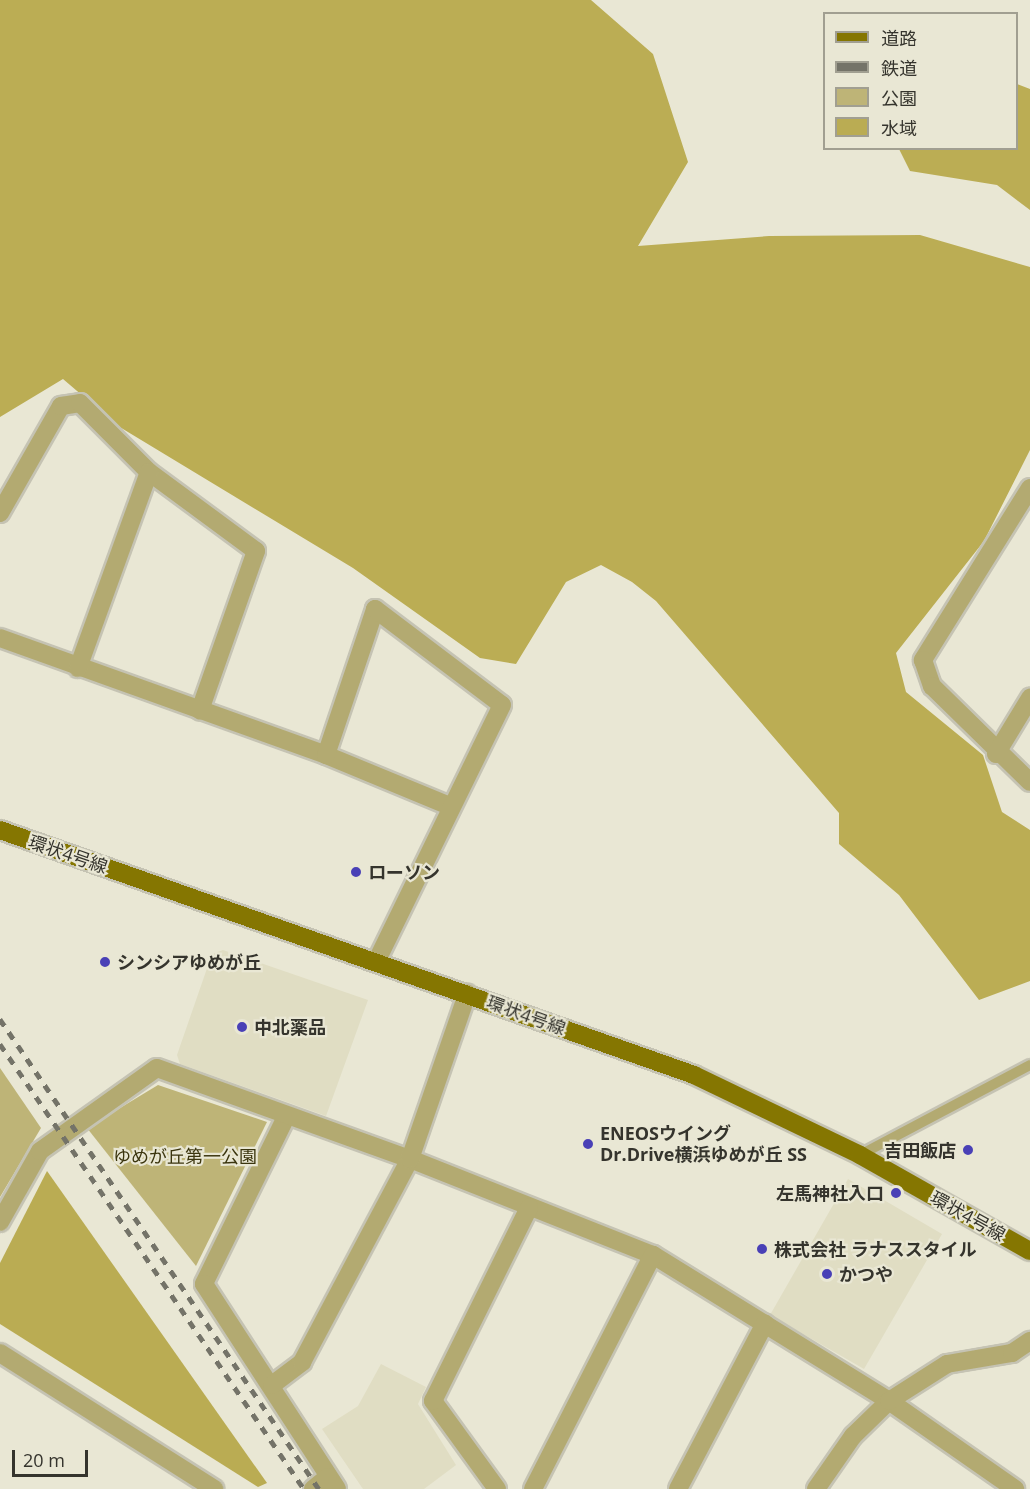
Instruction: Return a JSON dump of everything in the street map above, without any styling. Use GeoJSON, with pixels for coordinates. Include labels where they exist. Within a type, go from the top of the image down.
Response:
{"type":"FeatureCollection","features":[{"type":"Feature","properties":{"kind":"main road","name":"環状4号線"},"geometry":{"type":"LineString","coordinates":[[0,830],[694,1075],[860,1155],[1030,1251]]}},
{"type":"Feature","properties":{"kind":"street"},"geometry":{"type":"LineString","coordinates":[[0,513],[61,406],[80,403],[149,472],[256,551],[200,710]]}},
{"type":"Feature","properties":{"kind":"street"},"geometry":{"type":"LineString","coordinates":[[78,668],[149,472]]}},
{"type":"Feature","properties":{"kind":"street"},"geometry":{"type":"LineString","coordinates":[[1030,488],[923,660],[932,686],[996,754],[1030,782]]}},
{"type":"Feature","properties":{"kind":"street"},"geometry":{"type":"LineString","coordinates":[[326,755],[375,609],[502,705],[450,806],[376,962]]}},
{"type":"Feature","properties":{"kind":"street"},"geometry":{"type":"LineString","coordinates":[[0,638],[78,668],[326,755],[450,806]]}},
{"type":"Feature","properties":{"kind":"street"},"geometry":{"type":"LineString","coordinates":[[996,754],[1030,698]]}},
{"type":"Feature","properties":{"kind":"street"},"geometry":{"type":"LineString","coordinates":[[272,1385],[302,1362],[410,1159],[467,994]]}},
{"type":"Feature","properties":{"kind":"street"},"geometry":{"type":"LineString","coordinates":[[0,1222],[40,1151],[157,1068],[286,1117],[410,1159],[652,1255],[889,1401],[1015,1489]]}},
{"type":"Feature","properties":{"kind":"street"},"geometry":{"type":"LineString","coordinates":[[286,1117],[204,1284],[272,1385],[332,1483],[313,1489]]}},
{"type":"Feature","properties":{"kind":"street"},"geometry":{"type":"LineString","coordinates":[[497,1489],[433,1401],[529,1208]]}},
{"type":"Feature","properties":{"kind":"street"},"geometry":{"type":"LineString","coordinates":[[533,1489],[652,1255]]}},
{"type":"Feature","properties":{"kind":"street"},"geometry":{"type":"LineString","coordinates":[[678,1489],[765,1323]]}},
{"type":"Feature","properties":{"kind":"street"},"geometry":{"type":"LineString","coordinates":[[816,1489],[853,1436],[889,1401],[947,1364],[1012,1353],[1030,1341]]}},
{"type":"Feature","properties":{"kind":"street"},"geometry":{"type":"LineString","coordinates":[[0,1353],[214,1489]]}},
{"type":"Feature","properties":{"kind":"lane"},"geometry":{"type":"LineString","coordinates":[[860,1155],[1030,1065]]}},
{"type":"Feature","properties":{"kind":"shaded area"},"geometry":{"type":"Polygon","coordinates":[[[0,0],[591,0],[653,54],[688,162],[638,246],[769,236],[920,235],[1030,267],[1030,450],[984,541],[896,653],[906,692],[983,755],[1002,812],[1030,830],[1030,981],[979,1000],[899,895],[839,844],[839,813],[656,601],[632,582],[601,565],[566,582],[516,664],[480,658],[353,568],[118,426],[63,379],[0,417],[0,0]]]}},
{"type":"Feature","properties":{"kind":"shaded area"},"geometry":{"type":"Polygon","coordinates":[[[1018,84],[1030,89],[1030,210],[997,185],[910,171],[900,150],[1018,150],[1018,84]]]}},
{"type":"Feature","properties":{"kind":"shaded area"},"geometry":{"type":"Polygon","coordinates":[[[223,950],[368,1000],[326,1116],[180,1064],[177,1055],[212,954],[223,950]]]}},
{"type":"Feature","properties":{"kind":"shaded area"},"geometry":{"type":"Polygon","coordinates":[[[848,1179],[942,1234],[864,1369],[770,1315],[848,1179]]]}},
{"type":"Feature","properties":{"kind":"shaded area"},"geometry":{"type":"Polygon","coordinates":[[[381,1364],[426,1387],[418,1404],[456,1465],[424,1489],[363,1489],[322,1429],[358,1406],[381,1364]]]}},
{"type":"Feature","properties":{"kind":"green space"},"geometry":{"type":"Polygon","coordinates":[[[0,1068],[41,1128],[0,1197],[0,1068]]]}},
{"type":"Feature","properties":{"kind":"green space","name":"ゆめが丘第一公園"},"geometry":{"type":"Polygon","coordinates":[[[158,1085],[267,1122],[196,1266],[87,1128],[158,1085]]]}},
{"type":"Feature","properties":{"kind":"water"},"geometry":{"type":"Polygon","coordinates":[[[47,1171],[267,1483],[258,1487],[0,1324],[0,1263],[47,1171]]]}},
{"type":"Feature","properties":{"kind":"railway"},"geometry":{"type":"LineString","coordinates":[[0,1019],[319,1489]]}},
{"type":"Feature","properties":{"kind":"railway"},"geometry":{"type":"LineString","coordinates":[[0,1044],[304,1489]]}},
{"type":"Feature","properties":{"kind":"place","name":"ローソン"},"geometry":{"type":"Point","coordinates":[356,872]}},
{"type":"Feature","properties":{"kind":"place","name":"シンシアゆめが丘"},"geometry":{"type":"Point","coordinates":[105,962]}},
{"type":"Feature","properties":{"kind":"place","name":"中北薬品"},"geometry":{"type":"Point","coordinates":[242,1027]}},
{"type":"Feature","properties":{"kind":"place","name":"ENEOSウイング Dr.Drive横浜ゆめが丘 SS"},"geometry":{"type":"Point","coordinates":[588,1144]}},
{"type":"Feature","properties":{"kind":"place","name":"吉田飯店"},"geometry":{"type":"Point","coordinates":[968,1150]}},
{"type":"Feature","properties":{"kind":"place","name":"左馬神社入口"},"geometry":{"type":"Point","coordinates":[896,1193]}},
{"type":"Feature","properties":{"kind":"place","name":"株式会社 ラナススタイル"},"geometry":{"type":"Point","coordinates":[762,1249]}},
{"type":"Feature","properties":{"kind":"place","name":"かつや"},"geometry":{"type":"Point","coordinates":[827,1274]}}]}
